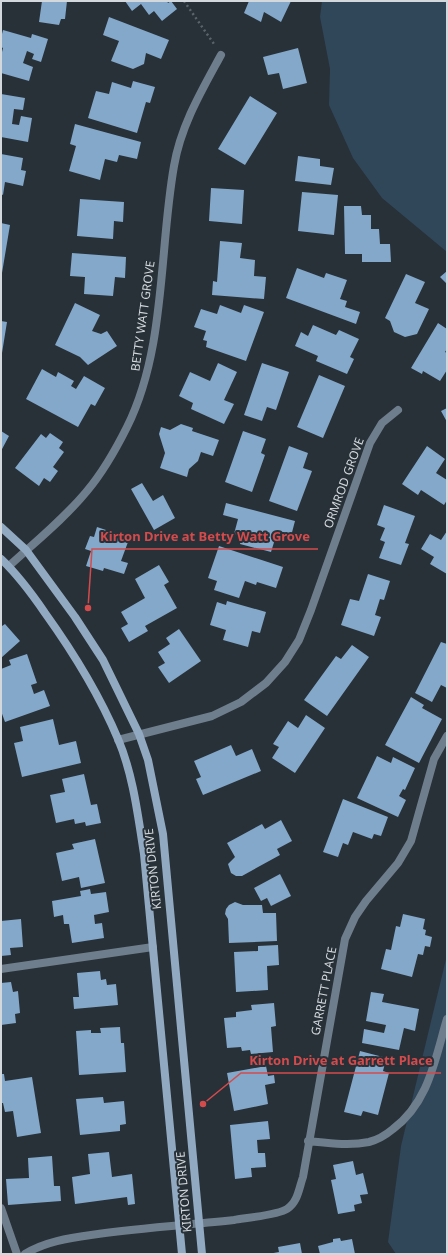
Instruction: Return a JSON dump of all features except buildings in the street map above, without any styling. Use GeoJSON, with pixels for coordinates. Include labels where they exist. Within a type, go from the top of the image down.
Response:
{"type":"FeatureCollection","features":[{"type":"Feature","properties":{"kind":"street","name":"BETTY WATT GROVE"},"geometry":{"type":"LineString","coordinates":[[8,566],[65,515],[88,490],[107,462],[128,426],[145,383],[154,342],[174,165],[186,120],[221,55]]}},
{"type":"Feature","properties":{"kind":"street","name":"ORMROD GROVE"},"geometry":{"type":"LineString","coordinates":[[118,740],[212,716],[241,702],[266,683],[285,662],[299,640],[311,610],[370,443],[382,423],[398,410]]}},
{"type":"Feature","properties":{"kind":"street","name":"KIRTON DRIVE"},"geometry":{"type":"LineString","coordinates":[[1,527],[26,550],[75,617],[103,660],[139,734],[148,760],[163,834],[202,1254]]}},
{"type":"Feature","properties":{"kind":"street","name":"KIRTON DRIVE"},"geometry":{"type":"LineString","coordinates":[[1,560],[8,566],[35,598],[66,642],[93,688],[118,740],[135,799],[144,854],[182,1254]]}},
{"type":"Feature","properties":{"kind":"street","name":"GARRETT PLACE"},"geometry":{"type":"LineString","coordinates":[[25,1254],[32,1250],[62,1240],[134,1228],[179,1226],[251,1218],[286,1210],[293,1204],[298,1196],[303,1177],[308,1141],[345,939],[355,917],[366,901],[398,864],[411,841],[434,759],[447,736]]}},
{"type":"Feature","properties":{"kind":"street"},"geometry":{"type":"LineString","coordinates":[[1,969],[153,947]]}},
{"type":"Feature","properties":{"kind":"street"},"geometry":{"type":"LineString","coordinates":[[308,1141],[351,1144],[371,1141],[389,1133],[406,1118],[417,1104],[428,1083],[437,1060],[447,1019]]}},
{"type":"Feature","properties":{"kind":"street"},"geometry":{"type":"LineString","coordinates":[[1,1208],[17,1254]]}},
{"type":"Feature","properties":{"kind":"path"},"geometry":{"type":"LineString","coordinates":[[184,1],[221,55]]}},
{"type":"Feature","properties":{"kind":"shaded area"},"geometry":{"type":"Polygon","coordinates":[[[322,1],[447,1],[447,252],[382,198],[353,158],[329,105],[330,69],[320,17],[322,1]]]}},
{"type":"Feature","properties":{"kind":"shaded area"},"geometry":{"type":"Polygon","coordinates":[[[447,955],[447,1254],[396,1254],[388,1242],[401,1146],[447,955]]]}},
{"type":"Feature","properties":{"kind":"place","name":"Kirton Drive at Betty Watt Grove"},"geometry":{"type":"Point","coordinates":[88,608]}},
{"type":"Feature","properties":{"kind":"place","name":"Kirton Drive at Garrett Place"},"geometry":{"type":"Point","coordinates":[203,1104]}}]}
